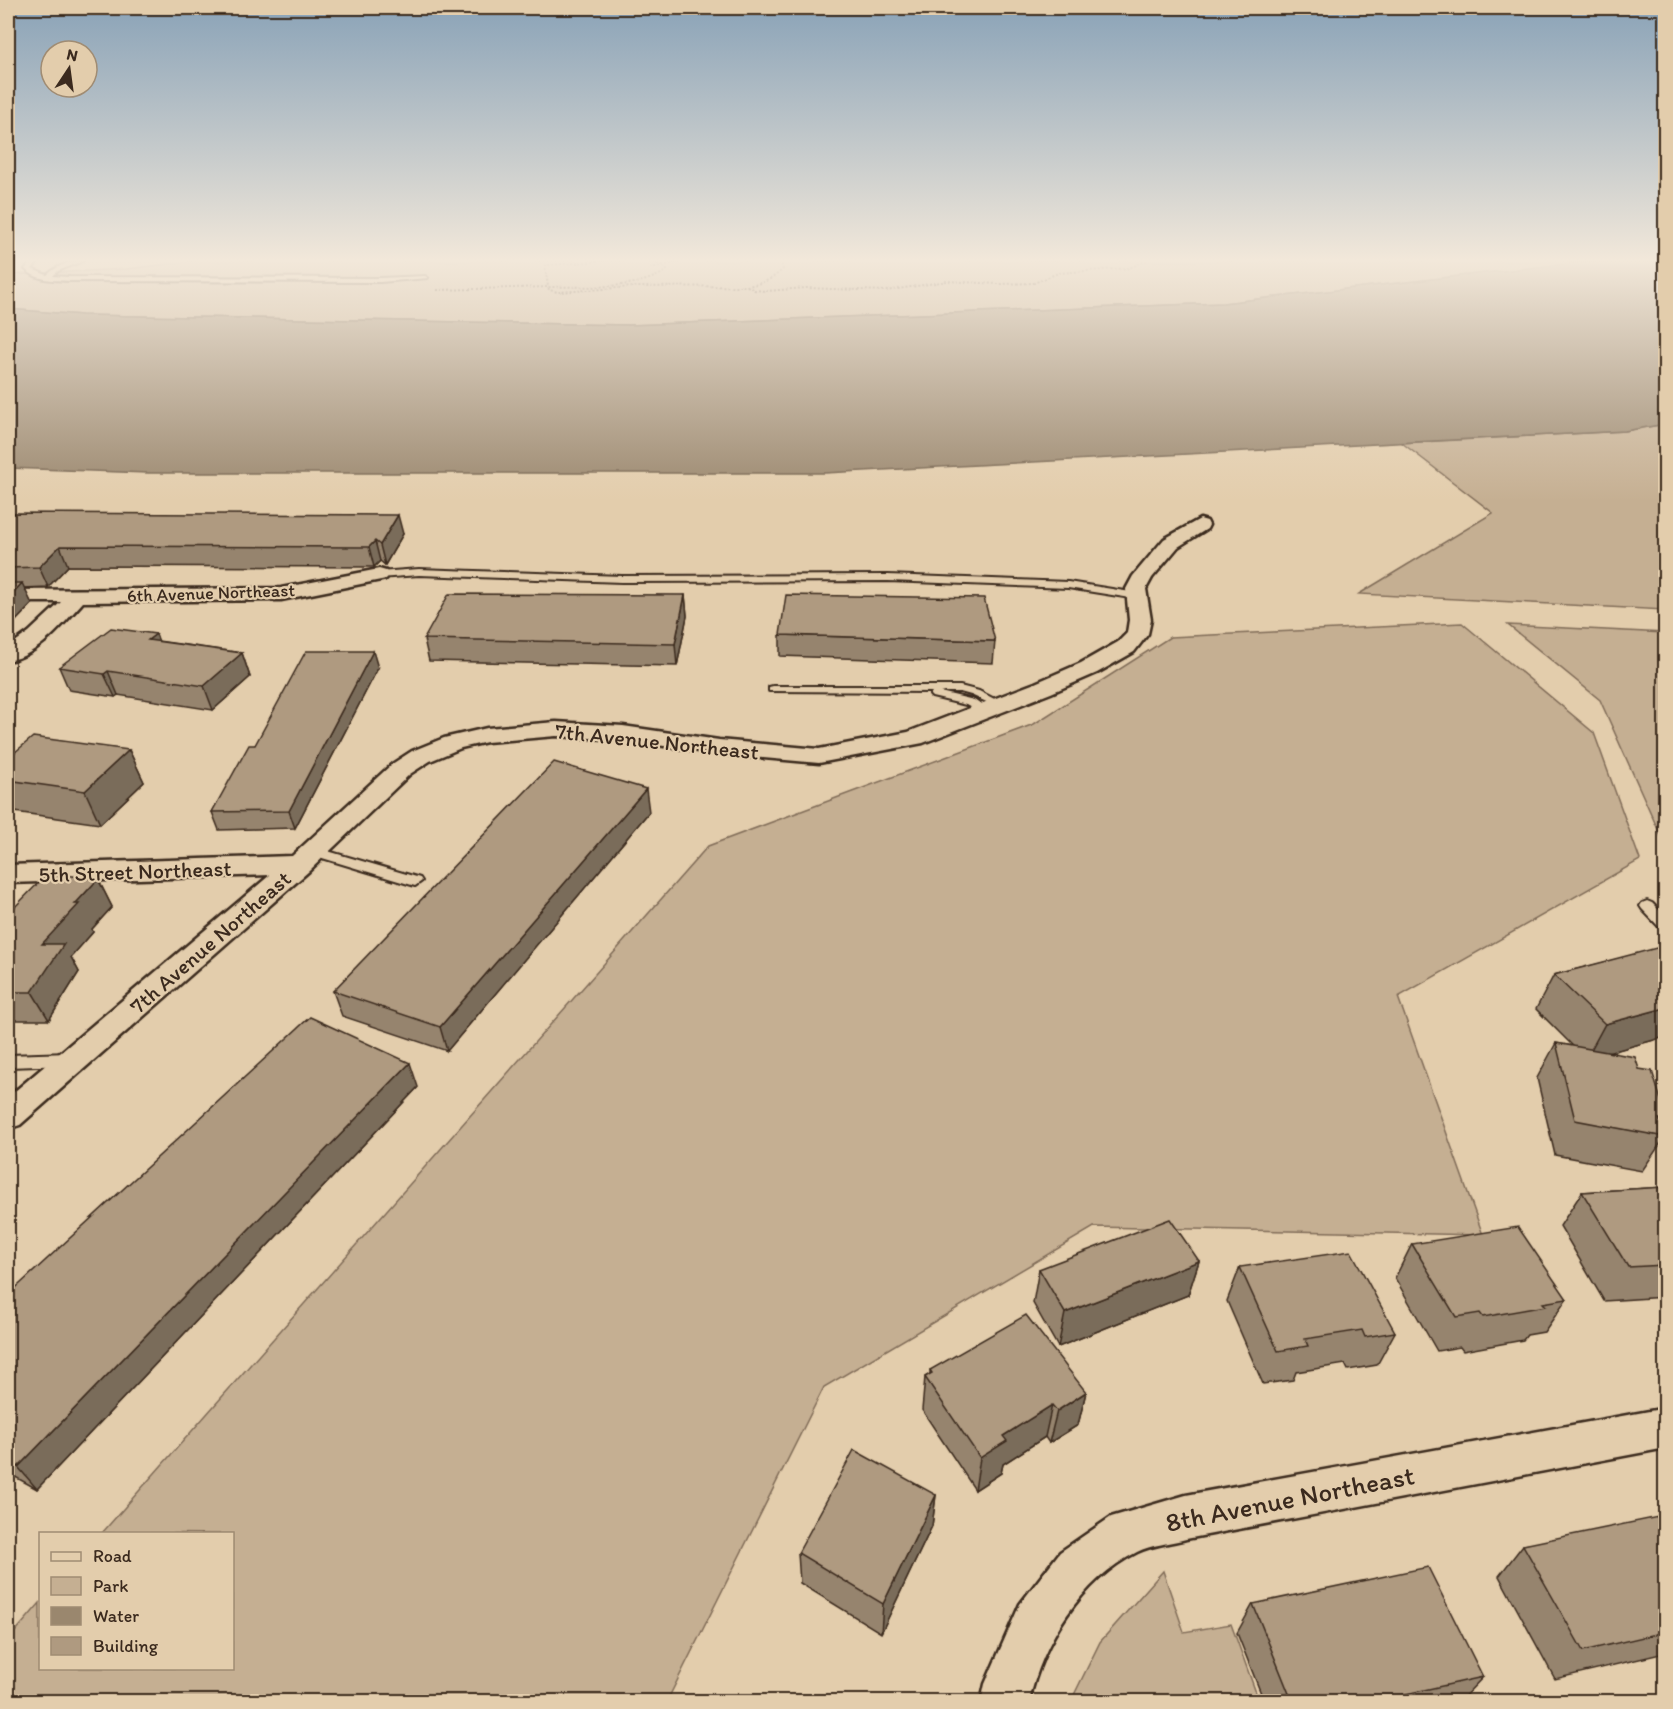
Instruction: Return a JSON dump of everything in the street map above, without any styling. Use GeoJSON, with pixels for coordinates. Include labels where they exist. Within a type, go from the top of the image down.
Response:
{"type":"FeatureCollection","features":[{"type":"Feature","properties":{"kind":"street","name":"7th Avenue Northeast"},"geometry":{"type":"LineString","coordinates":[[8,1116],[307,858],[401,769],[421,756],[453,743],[487,735],[556,729],[611,732],[719,747],[819,756],[914,738],[1089,668],[1126,647],[1137,634],[1136,590],[1143,576],[1171,543],[1200,525]]}},
{"type":"Feature","properties":{"kind":"street","name":"6th Avenue Northeast"},"geometry":{"type":"LineString","coordinates":[[8,596],[281,594],[379,575]]}},
{"type":"Feature","properties":{"kind":"street"},"geometry":{"type":"LineString","coordinates":[[8,655],[23,648],[57,619],[77,596]]}},
{"type":"Feature","properties":{"kind":"street","name":"5th Street Northeast"},"geometry":{"type":"LineString","coordinates":[[8,874],[98,873],[307,858]]}},
{"type":"Feature","properties":{"kind":"street","name":"8th Avenue Northeast"},"geometry":{"type":"LineString","coordinates":[[1005,1701],[1009,1683],[1036,1620],[1076,1568],[1127,1533],[1186,1517],[1665,1428]]}},
{"type":"Feature","properties":{"kind":"lane"},"geometry":{"type":"LineString","coordinates":[[379,575],[419,572],[622,579],[888,578],[1068,585],[1137,596]]}},
{"type":"Feature","properties":{"kind":"lane"},"geometry":{"type":"LineString","coordinates":[[773,689],[922,690],[992,708]]}},
{"type":"Feature","properties":{"kind":"lane"},"geometry":{"type":"LineString","coordinates":[[307,858],[416,881]]}},
{"type":"Feature","properties":{"kind":"lane"},"geometry":{"type":"LineString","coordinates":[[1647,906],[1665,926]]}},
{"type":"Feature","properties":{"kind":"lane"},"geometry":{"type":"LineString","coordinates":[[8,1061],[74,1059]]}},
{"type":"Feature","properties":{"kind":"green space"},"geometry":{"type":"Polygon","coordinates":[[[1665,424],[1665,610],[1359,594],[1493,513],[1402,443],[1625,431],[1665,424]]]}},
{"type":"Feature","properties":{"kind":"green space"},"geometry":{"type":"Polygon","coordinates":[[[1462,623],[1594,733],[1640,860],[1398,997],[1483,1235],[1094,1227],[824,1387],[667,1701],[8,1702],[8,1640],[39,1604],[39,1670],[234,1670],[234,1532],[103,1532],[708,846],[1034,724],[1170,637],[1462,623]]]}},
{"type":"Feature","properties":{"kind":"green space"},"geometry":{"type":"Polygon","coordinates":[[[1508,625],[1665,633],[1665,845],[1600,700],[1508,625]]]}},
{"type":"Feature","properties":{"kind":"green space"},"geometry":{"type":"Polygon","coordinates":[[[1163,1571],[1184,1632],[1231,1624],[1259,1701],[1071,1701],[1100,1642],[1163,1571]]]}},
{"type":"Feature","properties":{"kind":"water"},"geometry":{"type":"Polygon","coordinates":[[[8,341],[1665,341],[1665,424],[1625,431],[825,473],[148,473],[8,468],[8,341]]]}},
{"type":"Feature","properties":{"kind":"building"},"geometry":{"type":"Polygon","coordinates":[[[8,513],[398,515],[380,545],[375,541],[369,547],[60,546],[39,567],[8,568],[8,513]]]}},
{"type":"Feature","properties":{"kind":"building"},"geometry":{"type":"Polygon","coordinates":[[[8,583],[22,583],[8,598],[8,583]]]}},
{"type":"Feature","properties":{"kind":"building"},"geometry":{"type":"Polygon","coordinates":[[[449,594],[685,595],[675,644],[424,639],[449,594]]]}},
{"type":"Feature","properties":{"kind":"building"},"geometry":{"type":"Polygon","coordinates":[[[786,595],[984,598],[995,641],[780,635],[786,595]]]}},
{"type":"Feature","properties":{"kind":"building"},"geometry":{"type":"Polygon","coordinates":[[[111,628],[156,634],[148,640],[242,653],[204,686],[108,671],[104,674],[59,667],[111,628]]]}},
{"type":"Feature","properties":{"kind":"building"},"geometry":{"type":"Polygon","coordinates":[[[306,651],[373,651],[289,811],[212,812],[249,745],[255,745],[306,651]]]}},
{"type":"Feature","properties":{"kind":"building"},"geometry":{"type":"Polygon","coordinates":[[[33,737],[129,750],[85,791],[8,780],[8,758],[33,737]]]}},
{"type":"Feature","properties":{"kind":"building"},"geometry":{"type":"Polygon","coordinates":[[[554,762],[646,789],[440,1027],[333,991],[554,762]]]}},
{"type":"Feature","properties":{"kind":"building"},"geometry":{"type":"Polygon","coordinates":[[[48,873],[98,879],[75,904],[79,904],[42,944],[64,944],[32,992],[8,992],[8,914],[48,873]]]}},
{"type":"Feature","properties":{"kind":"building"},"geometry":{"type":"Polygon","coordinates":[[[1664,946],[1665,1008],[1605,1024],[1554,975],[1664,946]]]}},
{"type":"Feature","properties":{"kind":"building"},"geometry":{"type":"Polygon","coordinates":[[[310,1017],[410,1063],[18,1467],[8,1462],[8,1295],[310,1017]]]}},
{"type":"Feature","properties":{"kind":"building"},"geometry":{"type":"Polygon","coordinates":[[[1556,1043],[1635,1057],[1639,1069],[1652,1071],[1665,1113],[1665,1120],[1659,1119],[1665,1137],[1575,1120],[1556,1043]]]}},
{"type":"Feature","properties":{"kind":"building"},"geometry":{"type":"Polygon","coordinates":[[[1665,1187],[1665,1265],[1628,1267],[1582,1192],[1665,1187]]]}},
{"type":"Feature","properties":{"kind":"building"},"geometry":{"type":"Polygon","coordinates":[[[1170,1219],[1199,1261],[1065,1313],[1039,1269],[1170,1219]]]}},
{"type":"Feature","properties":{"kind":"building"},"geometry":{"type":"Polygon","coordinates":[[[1518,1227],[1567,1299],[1543,1303],[1546,1306],[1483,1317],[1480,1313],[1456,1317],[1412,1244],[1518,1227]]]}},
{"type":"Feature","properties":{"kind":"building"},"geometry":{"type":"Polygon","coordinates":[[[1351,1251],[1395,1332],[1365,1337],[1362,1330],[1305,1339],[1308,1346],[1278,1351],[1240,1267],[1351,1251]]]}},
{"type":"Feature","properties":{"kind":"building"},"geometry":{"type":"Polygon","coordinates":[[[1026,1315],[1086,1392],[1057,1411],[1052,1405],[1003,1436],[1007,1441],[980,1458],[925,1377],[932,1373],[930,1370],[1026,1315]]]}},
{"type":"Feature","properties":{"kind":"building"},"geometry":{"type":"Polygon","coordinates":[[[854,1450],[936,1495],[883,1604],[798,1553],[854,1450]]]}},
{"type":"Feature","properties":{"kind":"building"},"geometry":{"type":"Polygon","coordinates":[[[1658,1517],[1665,1529],[1665,1632],[1583,1651],[1523,1545],[1658,1517]]]}},
{"type":"Feature","properties":{"kind":"building"},"geometry":{"type":"Polygon","coordinates":[[[1428,1567],[1483,1677],[1374,1701],[1292,1701],[1253,1604],[1428,1567]]]}},
{"type":"Feature","properties":{"kind":"building"},"geometry":{"type":"Polygon","coordinates":[[[764,1697],[780,1701],[763,1701],[764,1697]]]}}]}
